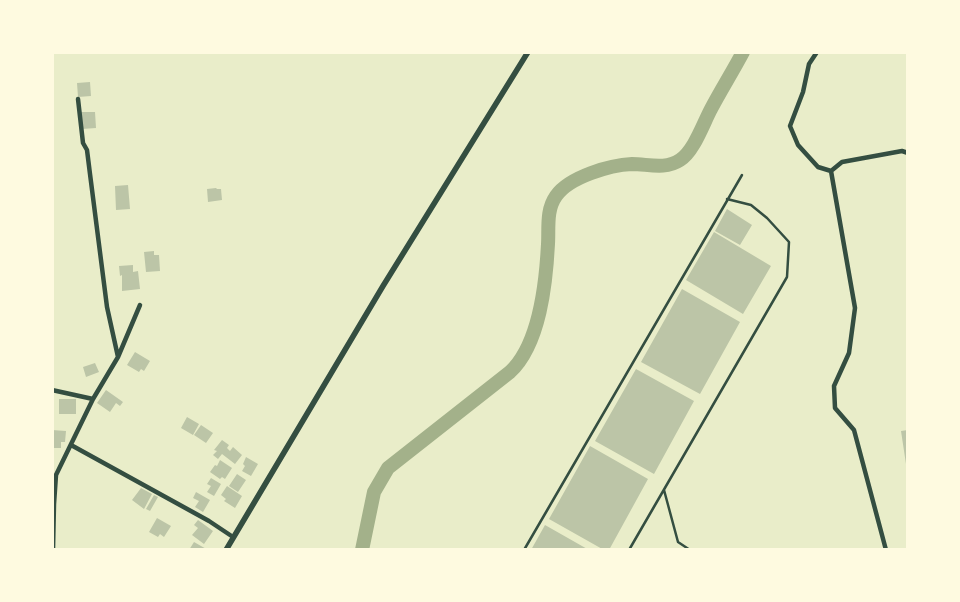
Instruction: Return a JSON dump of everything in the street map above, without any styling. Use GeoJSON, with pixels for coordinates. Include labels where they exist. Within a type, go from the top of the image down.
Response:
{"type":"FeatureCollection","features":[{"type":"Feature","properties":{"kind":"street"},"geometry":{"type":"LineString","coordinates":[[226,550],[383,286],[528,52]]}},
{"type":"Feature","properties":{"kind":"street"},"geometry":{"type":"LineString","coordinates":[[817,52],[809,64],[803,92],[790,126],[798,144],[818,167],[831,171]]}},
{"type":"Feature","properties":{"kind":"street"},"geometry":{"type":"LineString","coordinates":[[78,99],[83,143],[87,150],[107,307],[118,357]]}},
{"type":"Feature","properties":{"kind":"street"},"geometry":{"type":"LineString","coordinates":[[831,171],[842,162],[902,151],[908,153]]}},
{"type":"Feature","properties":{"kind":"street"},"geometry":{"type":"LineString","coordinates":[[831,171],[855,308],[849,353],[834,386],[835,408],[854,430],[886,550]]}},
{"type":"Feature","properties":{"kind":"street"},"geometry":{"type":"LineString","coordinates":[[53,550],[56,475],[93,399],[118,357],[140,305]]}},
{"type":"Feature","properties":{"kind":"street"},"geometry":{"type":"LineString","coordinates":[[52,384],[53,390],[93,399]]}},
{"type":"Feature","properties":{"kind":"street"},"geometry":{"type":"LineString","coordinates":[[71,445],[209,521],[233,537]]}},
{"type":"Feature","properties":{"kind":"lane"},"geometry":{"type":"LineString","coordinates":[[524,550],[742,176]]}},
{"type":"Feature","properties":{"kind":"lane"},"geometry":{"type":"LineString","coordinates":[[629,550],[787,278],[789,242],[767,218],[751,205],[727,199]]}},
{"type":"Feature","properties":{"kind":"lane"},"geometry":{"type":"LineString","coordinates":[[664,490],[678,542],[690,550]]}},
{"type":"Feature","properties":{"kind":"building"},"geometry":{"type":"Polygon","coordinates":[[[90,82],[91,96],[78,97],[77,83],[90,82]]]}},
{"type":"Feature","properties":{"kind":"building"},"geometry":{"type":"Polygon","coordinates":[[[81,112],[95,112],[96,128],[82,129],[81,112]]]}},
{"type":"Feature","properties":{"kind":"building"},"geometry":{"type":"Polygon","coordinates":[[[128,185],[130,209],[116,210],[115,186],[128,185]]]}},
{"type":"Feature","properties":{"kind":"building"},"geometry":{"type":"Polygon","coordinates":[[[207,189],[221,189],[222,200],[208,202],[207,189]]]}},
{"type":"Feature","properties":{"kind":"building"},"geometry":{"type":"Polygon","coordinates":[[[727,209],[752,225],[740,245],[715,231],[727,209]]]}},
{"type":"Feature","properties":{"kind":"building"},"geometry":{"type":"Polygon","coordinates":[[[714,232],[771,266],[743,314],[686,280],[714,232]]]}},
{"type":"Feature","properties":{"kind":"building"},"geometry":{"type":"Polygon","coordinates":[[[154,251],[154,255],[159,255],[160,271],[146,272],[144,252],[154,251]]]}},
{"type":"Feature","properties":{"kind":"building"},"geometry":{"type":"Polygon","coordinates":[[[133,265],[133,272],[138,271],[140,289],[122,291],[122,275],[120,276],[119,266],[133,265]]]}},
{"type":"Feature","properties":{"kind":"building"},"geometry":{"type":"Polygon","coordinates":[[[682,289],[740,322],[700,394],[641,362],[682,289]]]}},
{"type":"Feature","properties":{"kind":"building"},"geometry":{"type":"Polygon","coordinates":[[[135,352],[150,361],[144,371],[141,369],[139,372],[127,365],[135,352]]]}},
{"type":"Feature","properties":{"kind":"building"},"geometry":{"type":"Polygon","coordinates":[[[95,363],[99,372],[86,377],[83,367],[95,363]]]}},
{"type":"Feature","properties":{"kind":"building"},"geometry":{"type":"Polygon","coordinates":[[[636,369],[694,401],[654,474],[595,441],[636,369]]]}},
{"type":"Feature","properties":{"kind":"building"},"geometry":{"type":"Polygon","coordinates":[[[106,390],[123,402],[120,406],[116,403],[110,412],[97,403],[106,390]]]}},
{"type":"Feature","properties":{"kind":"building"},"geometry":{"type":"Polygon","coordinates":[[[59,399],[76,399],[76,414],[59,414],[59,399]]]}},
{"type":"Feature","properties":{"kind":"building"},"geometry":{"type":"Polygon","coordinates":[[[187,417],[199,424],[193,435],[181,428],[187,417]]]}},
{"type":"Feature","properties":{"kind":"building"},"geometry":{"type":"Polygon","coordinates":[[[201,425],[213,433],[206,443],[194,435],[201,425]]]}},
{"type":"Feature","properties":{"kind":"building"},"geometry":{"type":"Polygon","coordinates":[[[52,430],[66,431],[65,442],[61,442],[61,448],[52,448],[52,430]]]}},
{"type":"Feature","properties":{"kind":"building"},"geometry":{"type":"Polygon","coordinates":[[[908,430],[908,463],[906,464],[901,431],[908,430]]]}},
{"type":"Feature","properties":{"kind":"building"},"geometry":{"type":"Polygon","coordinates":[[[222,440],[229,445],[227,448],[230,451],[233,447],[242,455],[235,464],[222,454],[218,459],[213,455],[217,451],[214,450],[222,440]]]}},
{"type":"Feature","properties":{"kind":"building"},"geometry":{"type":"Polygon","coordinates":[[[590,446],[648,479],[609,550],[604,550],[549,519],[590,446]]]}},
{"type":"Feature","properties":{"kind":"building"},"geometry":{"type":"Polygon","coordinates":[[[246,457],[258,464],[251,476],[242,471],[245,466],[243,464],[246,457]]]}},
{"type":"Feature","properties":{"kind":"building"},"geometry":{"type":"Polygon","coordinates":[[[220,460],[232,468],[225,479],[222,477],[220,479],[210,472],[215,465],[217,466],[220,460]]]}},
{"type":"Feature","properties":{"kind":"building"},"geometry":{"type":"Polygon","coordinates":[[[237,474],[246,480],[238,492],[229,486],[237,474]]]}},
{"type":"Feature","properties":{"kind":"building"},"geometry":{"type":"Polygon","coordinates":[[[211,478],[221,484],[214,496],[207,492],[211,486],[207,484],[211,478]]]}},
{"type":"Feature","properties":{"kind":"building"},"geometry":{"type":"Polygon","coordinates":[[[227,486],[242,496],[235,508],[224,501],[226,499],[221,495],[227,486]]]}},
{"type":"Feature","properties":{"kind":"building"},"geometry":{"type":"Polygon","coordinates":[[[141,488],[152,494],[144,509],[132,500],[141,488]]]}},
{"type":"Feature","properties":{"kind":"building"},"geometry":{"type":"Polygon","coordinates":[[[196,492],[210,500],[203,512],[195,507],[199,501],[193,498],[196,492]]]}},
{"type":"Feature","properties":{"kind":"building"},"geometry":{"type":"Polygon","coordinates":[[[154,495],[158,497],[150,511],[146,509],[154,495]]]}},
{"type":"Feature","properties":{"kind":"building"},"geometry":{"type":"Polygon","coordinates":[[[157,518],[171,526],[164,537],[160,534],[158,537],[149,532],[157,518]]]}},
{"type":"Feature","properties":{"kind":"building"},"geometry":{"type":"Polygon","coordinates":[[[198,520],[213,531],[204,544],[192,535],[198,528],[194,525],[198,520]]]}},
{"type":"Feature","properties":{"kind":"building"},"geometry":{"type":"Polygon","coordinates":[[[545,525],[589,550],[531,550],[545,525]]]}},
{"type":"Feature","properties":{"kind":"building"},"geometry":{"type":"Polygon","coordinates":[[[194,542],[208,550],[189,550],[194,542]]]}},
{"type":"Feature","properties":{"kind":"waterway"},"geometry":{"type":"LineString","coordinates":[[362,550],[374,492],[388,468],[510,372],[528,346],[540,312],[547,260],[549,213],[556,196],[570,183],[591,173],[632,164],[662,166],[680,160],[694,144],[743,52]]}}]}
